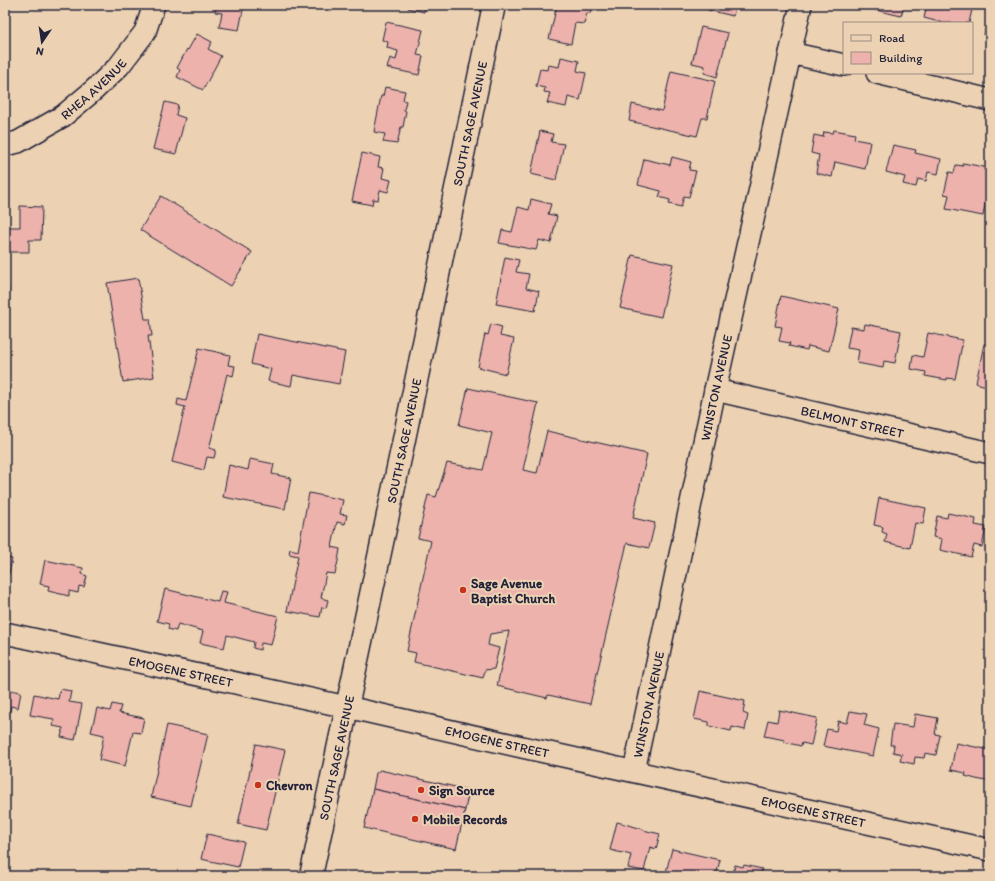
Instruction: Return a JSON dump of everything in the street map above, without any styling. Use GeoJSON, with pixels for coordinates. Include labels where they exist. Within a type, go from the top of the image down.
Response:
{"type":"FeatureCollection","features":[{"type":"Feature","properties":{"kind":"street","name":"RHEA AVENUE"},"geometry":{"type":"LineString","coordinates":[[5,145],[18,142],[63,116],[94,90],[119,66],[145,32],[154,5]]}},
{"type":"Feature","properties":{"kind":"street","name":"SOUTH SAGE AVENUE"},"geometry":{"type":"LineString","coordinates":[[311,876],[494,5]]}},
{"type":"Feature","properties":{"kind":"street","name":"WINSTON AVENUE"},"geometry":{"type":"LineString","coordinates":[[634,771],[715,390],[801,5]]}},
{"type":"Feature","properties":{"kind":"street"},"geometry":{"type":"LineString","coordinates":[[790,53],[843,65]]}},
{"type":"Feature","properties":{"kind":"street"},"geometry":{"type":"LineString","coordinates":[[881,74],[990,100]]}},
{"type":"Feature","properties":{"kind":"street","name":"BELMONT STREET"},"geometry":{"type":"LineString","coordinates":[[715,390],[990,453]]}},
{"type":"Feature","properties":{"kind":"street","name":"EMOGENE STREET"},"geometry":{"type":"LineString","coordinates":[[5,633],[347,706],[522,747],[990,850]]}},
{"type":"Feature","properties":{"kind":"building"},"geometry":{"type":"Polygon","coordinates":[[[217,5],[244,5],[239,30],[219,27],[222,13],[215,12],[217,5]]]}},
{"type":"Feature","properties":{"kind":"building"},"geometry":{"type":"Polygon","coordinates":[[[409,5],[426,5],[424,12],[408,8],[409,5]]]}},
{"type":"Feature","properties":{"kind":"building"},"geometry":{"type":"Polygon","coordinates":[[[557,5],[593,5],[591,13],[587,13],[584,24],[575,23],[571,44],[549,39],[557,5]]]}},
{"type":"Feature","properties":{"kind":"building"},"geometry":{"type":"Polygon","coordinates":[[[709,5],[736,5],[733,16],[708,10],[709,5]]]}},
{"type":"Feature","properties":{"kind":"building"},"geometry":{"type":"Polygon","coordinates":[[[864,5],[904,5],[901,16],[863,7],[864,5]]]}},
{"type":"Feature","properties":{"kind":"building"},"geometry":{"type":"Polygon","coordinates":[[[927,5],[973,5],[969,22],[939,22],[924,18],[927,5]]]}},
{"type":"Feature","properties":{"kind":"building"},"geometry":{"type":"Polygon","coordinates":[[[990,5],[990,36],[984,35],[990,5]]]}},
{"type":"Feature","properties":{"kind":"building"},"geometry":{"type":"Polygon","coordinates":[[[386,22],[423,30],[417,55],[423,56],[419,75],[387,68],[390,58],[396,60],[398,51],[387,48],[388,42],[382,40],[386,22]]]}},
{"type":"Feature","properties":{"kind":"building"},"geometry":{"type":"Polygon","coordinates":[[[701,27],[728,33],[717,77],[704,73],[705,66],[692,63],[701,27]]]}},
{"type":"Feature","properties":{"kind":"building"},"geometry":{"type":"Polygon","coordinates":[[[197,34],[212,42],[208,49],[221,56],[203,90],[177,77],[180,70],[177,68],[197,34]]]}},
{"type":"Feature","properties":{"kind":"building"},"geometry":{"type":"Polygon","coordinates":[[[561,57],[579,61],[577,71],[586,73],[580,100],[568,97],[566,107],[547,103],[550,93],[544,92],[545,88],[536,86],[540,69],[547,70],[548,65],[559,67],[561,57]]]}},
{"type":"Feature","properties":{"kind":"building"},"geometry":{"type":"Polygon","coordinates":[[[671,71],[715,81],[707,118],[702,118],[697,136],[629,121],[632,104],[662,111],[671,71]]]}},
{"type":"Feature","properties":{"kind":"building"},"geometry":{"type":"Polygon","coordinates":[[[385,87],[405,91],[403,100],[406,101],[404,110],[406,111],[403,127],[401,127],[397,144],[383,142],[385,134],[374,132],[381,96],[383,96],[385,87]]]}},
{"type":"Feature","properties":{"kind":"building"},"geometry":{"type":"Polygon","coordinates":[[[165,102],[178,105],[176,115],[185,118],[176,154],[153,149],[165,102]]]}},
{"type":"Feature","properties":{"kind":"building"},"geometry":{"type":"Polygon","coordinates":[[[834,130],[855,134],[854,139],[870,142],[865,169],[835,162],[832,177],[816,173],[819,155],[811,153],[814,135],[823,137],[824,132],[833,133],[834,130]]]}},
{"type":"Feature","properties":{"kind":"building"},"geometry":{"type":"Polygon","coordinates":[[[540,131],[553,134],[551,142],[564,144],[556,180],[531,174],[540,131]]]}},
{"type":"Feature","properties":{"kind":"building"},"geometry":{"type":"Polygon","coordinates":[[[893,145],[916,150],[915,153],[941,159],[938,174],[928,172],[926,181],[918,179],[916,187],[903,184],[905,177],[886,172],[893,145]]]}},
{"type":"Feature","properties":{"kind":"building"},"geometry":{"type":"Polygon","coordinates":[[[362,153],[380,157],[378,167],[384,168],[382,178],[391,180],[388,192],[380,190],[378,200],[373,199],[372,205],[352,201],[362,153]]]}},
{"type":"Feature","properties":{"kind":"building"},"geometry":{"type":"Polygon","coordinates":[[[672,157],[691,162],[689,170],[696,171],[689,197],[684,196],[681,207],[669,204],[670,200],[659,197],[661,191],[638,185],[644,159],[670,165],[672,157]]]}},
{"type":"Feature","properties":{"kind":"building"},"geometry":{"type":"Polygon","coordinates":[[[963,163],[984,167],[984,170],[990,171],[990,188],[988,188],[983,216],[946,209],[949,195],[944,194],[949,172],[954,173],[956,165],[963,166],[963,163]]]}},
{"type":"Feature","properties":{"kind":"building"},"geometry":{"type":"Polygon","coordinates":[[[161,196],[252,252],[231,286],[140,230],[161,196]]]}},
{"type":"Feature","properties":{"kind":"building"},"geometry":{"type":"Polygon","coordinates":[[[531,199],[551,204],[548,214],[557,216],[551,243],[539,240],[536,250],[499,243],[502,230],[512,232],[518,207],[529,210],[531,199]]]}},
{"type":"Feature","properties":{"kind":"building"},"geometry":{"type":"Polygon","coordinates":[[[20,206],[42,207],[41,240],[29,240],[29,252],[5,252],[5,213],[6,227],[20,227],[20,206]]]}},
{"type":"Feature","properties":{"kind":"building"},"geometry":{"type":"Polygon","coordinates":[[[632,255],[673,264],[661,317],[620,308],[632,255]]]}},
{"type":"Feature","properties":{"kind":"building"},"geometry":{"type":"Polygon","coordinates":[[[505,257],[519,260],[516,272],[529,274],[526,288],[539,291],[535,311],[496,304],[505,257]]]}},
{"type":"Feature","properties":{"kind":"building"},"geometry":{"type":"Polygon","coordinates":[[[138,278],[145,319],[150,319],[152,336],[148,336],[154,377],[123,382],[107,283],[138,278]]]}},
{"type":"Feature","properties":{"kind":"building"},"geometry":{"type":"Polygon","coordinates":[[[5,287],[8,287],[8,311],[5,311],[5,287]]]}},
{"type":"Feature","properties":{"kind":"building"},"geometry":{"type":"Polygon","coordinates":[[[781,296],[839,309],[829,351],[808,346],[807,350],[789,346],[790,343],[779,341],[782,327],[775,326],[781,296]]]}},
{"type":"Feature","properties":{"kind":"building"},"geometry":{"type":"Polygon","coordinates":[[[491,324],[502,327],[500,336],[514,339],[506,374],[478,367],[485,334],[488,335],[491,324]]]}},
{"type":"Feature","properties":{"kind":"building"},"geometry":{"type":"Polygon","coordinates":[[[865,324],[901,331],[895,363],[884,361],[883,368],[857,363],[859,350],[847,348],[851,327],[864,329],[865,324]]]}},
{"type":"Feature","properties":{"kind":"building"},"geometry":{"type":"Polygon","coordinates":[[[928,333],[963,340],[955,379],[947,378],[947,380],[925,376],[926,372],[911,369],[913,355],[923,357],[928,333]]]}},
{"type":"Feature","properties":{"kind":"building"},"geometry":{"type":"Polygon","coordinates":[[[257,334],[345,352],[339,384],[293,375],[291,386],[268,381],[271,369],[251,364],[257,334]]]}},
{"type":"Feature","properties":{"kind":"building"},"geometry":{"type":"Polygon","coordinates":[[[6,336],[8,371],[5,371],[6,336]]]}},
{"type":"Feature","properties":{"kind":"building"},"geometry":{"type":"Polygon","coordinates":[[[984,344],[990,345],[990,387],[976,383],[984,344]]]}},
{"type":"Feature","properties":{"kind":"building"},"geometry":{"type":"Polygon","coordinates":[[[199,348],[230,355],[228,365],[235,366],[233,376],[227,374],[209,448],[216,450],[214,458],[207,457],[204,470],[172,462],[185,407],[177,405],[178,399],[186,401],[199,348]]]}},
{"type":"Feature","properties":{"kind":"building"},"geometry":{"type":"Polygon","coordinates":[[[5,387],[9,388],[5,435],[5,387]]]}},
{"type":"Feature","properties":{"kind":"building"},"geometry":{"type":"Polygon","coordinates":[[[468,388],[538,403],[523,470],[537,473],[547,431],[647,454],[633,518],[655,523],[649,548],[627,543],[590,704],[548,695],[547,698],[497,686],[509,631],[490,634],[488,645],[499,648],[494,669],[485,670],[483,678],[414,662],[416,653],[407,651],[431,541],[418,538],[428,495],[436,497],[447,463],[483,470],[492,433],[459,425],[468,388]]]}},
{"type":"Feature","properties":{"kind":"building"},"geometry":{"type":"Polygon","coordinates":[[[250,459],[274,464],[272,474],[291,478],[285,509],[223,497],[229,465],[248,470],[250,459]]]}},
{"type":"Feature","properties":{"kind":"building"},"geometry":{"type":"Polygon","coordinates":[[[309,493],[343,500],[340,514],[347,515],[345,524],[337,522],[332,547],[340,549],[338,561],[335,574],[326,573],[321,598],[328,600],[326,608],[322,607],[320,617],[287,611],[298,556],[289,554],[290,549],[298,551],[309,493]]]}},
{"type":"Feature","properties":{"kind":"building"},"geometry":{"type":"Polygon","coordinates":[[[879,498],[926,508],[923,524],[915,523],[910,548],[885,542],[887,534],[882,532],[883,527],[874,525],[879,498]]]}},
{"type":"Feature","properties":{"kind":"building"},"geometry":{"type":"Polygon","coordinates":[[[948,513],[976,519],[975,525],[986,527],[982,547],[974,545],[971,557],[940,550],[942,539],[933,537],[937,516],[947,518],[948,513]]]}},
{"type":"Feature","properties":{"kind":"building"},"geometry":{"type":"Polygon","coordinates":[[[5,557],[12,559],[9,574],[5,573],[5,557]]]}},
{"type":"Feature","properties":{"kind":"building"},"geometry":{"type":"Polygon","coordinates":[[[45,560],[83,568],[82,574],[87,576],[84,587],[79,586],[78,593],[69,591],[69,596],[48,591],[49,586],[40,584],[45,560]]]}},
{"type":"Feature","properties":{"kind":"building"},"geometry":{"type":"Polygon","coordinates":[[[165,589],[218,602],[221,591],[227,592],[224,603],[278,616],[271,645],[261,643],[260,650],[253,648],[254,642],[227,635],[224,648],[200,643],[203,631],[178,624],[176,631],[168,629],[169,624],[157,621],[165,589]]]}},
{"type":"Feature","properties":{"kind":"building"},"geometry":{"type":"Polygon","coordinates":[[[5,689],[21,692],[18,708],[11,706],[8,719],[5,719],[5,689]]]}},
{"type":"Feature","properties":{"kind":"building"},"geometry":{"type":"Polygon","coordinates":[[[60,689],[71,691],[69,702],[82,704],[75,740],[61,737],[63,728],[53,726],[54,719],[30,715],[34,694],[58,699],[60,689]]]}},
{"type":"Feature","properties":{"kind":"building"},"geometry":{"type":"Polygon","coordinates":[[[700,691],[745,701],[743,713],[748,715],[745,730],[732,727],[731,731],[709,726],[709,722],[694,719],[700,691]]]}},
{"type":"Feature","properties":{"kind":"building"},"geometry":{"type":"Polygon","coordinates":[[[112,704],[121,706],[119,713],[144,718],[141,733],[133,732],[125,766],[99,760],[104,735],[91,732],[97,708],[110,711],[112,704]]]}},
{"type":"Feature","properties":{"kind":"building"},"geometry":{"type":"Polygon","coordinates":[[[779,710],[817,718],[811,745],[802,743],[801,746],[784,742],[785,740],[764,736],[768,720],[777,722],[779,710]]]}},
{"type":"Feature","properties":{"kind":"building"},"geometry":{"type":"Polygon","coordinates":[[[850,711],[867,714],[864,725],[879,729],[873,756],[823,746],[827,729],[836,731],[838,721],[847,723],[850,711]]]}},
{"type":"Feature","properties":{"kind":"building"},"geometry":{"type":"Polygon","coordinates":[[[915,714],[938,718],[935,734],[940,735],[936,755],[925,753],[924,758],[915,757],[914,764],[900,761],[902,754],[893,752],[894,745],[890,745],[893,724],[913,727],[915,714]]]}},
{"type":"Feature","properties":{"kind":"building"},"geometry":{"type":"Polygon","coordinates":[[[167,725],[208,734],[191,806],[151,797],[167,725]]]}},
{"type":"Feature","properties":{"kind":"building"},"geometry":{"type":"Polygon","coordinates":[[[956,743],[990,750],[990,779],[987,779],[986,781],[976,779],[965,776],[966,773],[951,770],[956,743]]]}},
{"type":"Feature","properties":{"kind":"building"},"geometry":{"type":"Polygon","coordinates":[[[256,744],[285,750],[266,830],[238,824],[256,744]]]}},
{"type":"Feature","properties":{"kind":"building","name":"Sign Source"},"geometry":{"type":"Polygon","coordinates":[[[380,770],[469,790],[465,810],[373,789],[376,773],[380,770]]]}},
{"type":"Feature","properties":{"kind":"building","name":"Mobile Records"},"geometry":{"type":"Polygon","coordinates":[[[373,789],[465,810],[456,849],[364,828],[373,789]]]}},
{"type":"Feature","properties":{"kind":"building"},"geometry":{"type":"Polygon","coordinates":[[[617,822],[660,834],[656,849],[650,847],[644,871],[628,868],[631,855],[610,850],[617,822]]]}},
{"type":"Feature","properties":{"kind":"building"},"geometry":{"type":"Polygon","coordinates":[[[207,834],[244,842],[238,867],[201,859],[207,834]]]}},
{"type":"Feature","properties":{"kind":"building"},"geometry":{"type":"Polygon","coordinates":[[[672,849],[720,860],[716,876],[665,876],[672,849]]]}},
{"type":"Feature","properties":{"kind":"building"},"geometry":{"type":"Polygon","coordinates":[[[735,865],[743,867],[744,865],[762,869],[761,873],[777,876],[729,876],[730,873],[733,874],[735,865]]]}},
{"type":"Feature","properties":{"kind":"place","name":"Sage Avenue Baptist Church"},"geometry":{"type":"Point","coordinates":[463,590]}},
{"type":"Feature","properties":{"kind":"place","name":"Chevron"},"geometry":{"type":"Point","coordinates":[258,785]}},
{"type":"Feature","properties":{"kind":"place","name":"Sign Source"},"geometry":{"type":"Point","coordinates":[421,790]}},
{"type":"Feature","properties":{"kind":"place","name":"Mobile Records"},"geometry":{"type":"Point","coordinates":[415,819]}}]}
